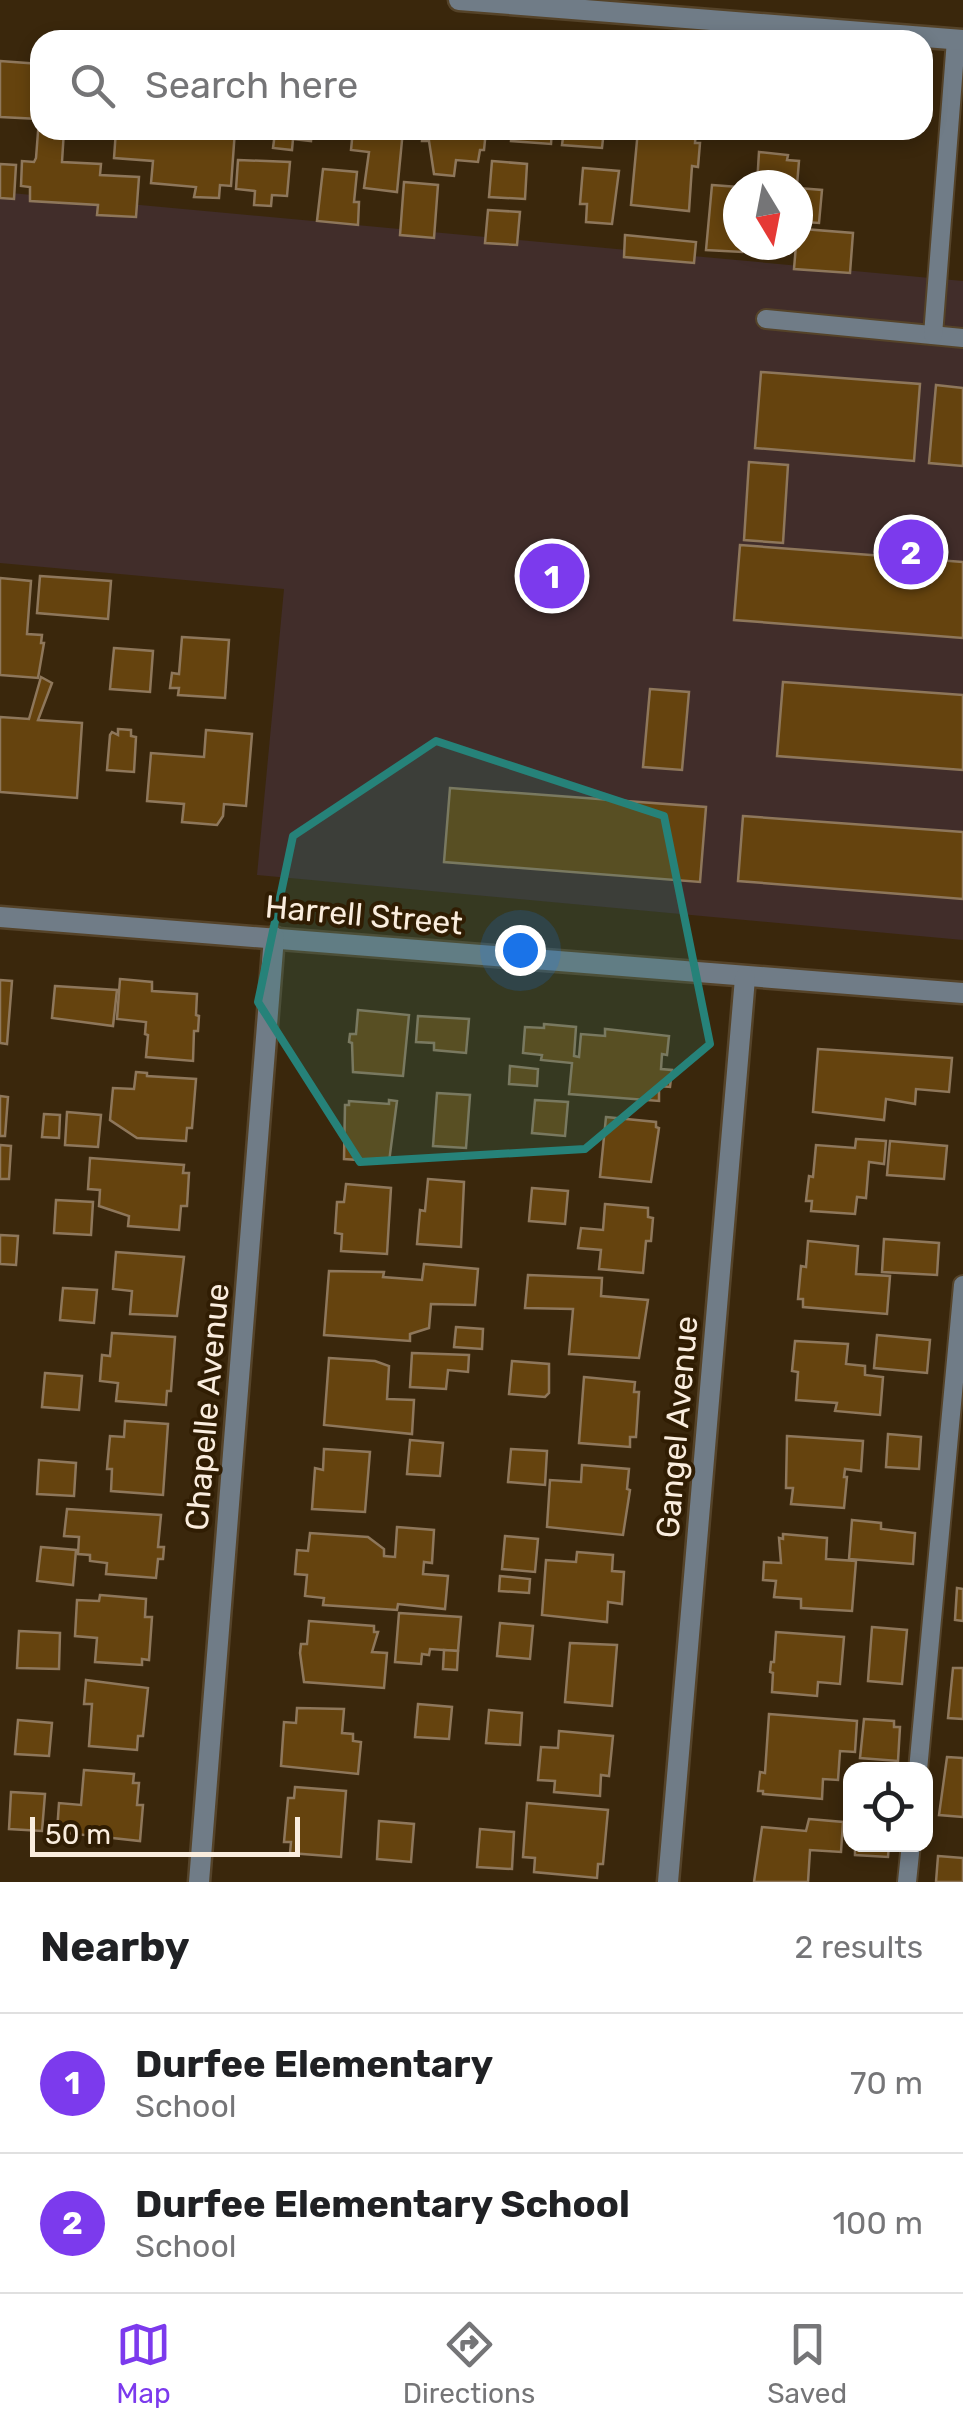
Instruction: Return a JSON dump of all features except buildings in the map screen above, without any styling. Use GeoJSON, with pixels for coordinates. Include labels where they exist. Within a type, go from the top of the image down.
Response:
{"type":"FeatureCollection","features":[{"type":"Feature","properties":{"kind":"street"},"geometry":{"type":"LineString","coordinates":[[459,0],[834,30]]}},
{"type":"Feature","properties":{"kind":"street"},"geometry":{"type":"LineString","coordinates":[[933,38],[959,40]]}},
{"type":"Feature","properties":{"kind":"street","name":"Harrell Street"},"geometry":{"type":"LineString","coordinates":[[0,917],[963,993]]}},
{"type":"Feature","properties":{"kind":"street","name":"Chapelle Avenue"},"geometry":{"type":"LineString","coordinates":[[199,1882],[274,938]]}},
{"type":"Feature","properties":{"kind":"street","name":"Gangel Avenue"},"geometry":{"type":"LineString","coordinates":[[668,1882],[745,978]]}},
{"type":"Feature","properties":{"kind":"lane"},"geometry":{"type":"LineString","coordinates":[[933,336],[959,40]]}},
{"type":"Feature","properties":{"kind":"lane"},"geometry":{"type":"LineString","coordinates":[[766,319],[963,338]]}},
{"type":"Feature","properties":{"kind":"lane"},"geometry":{"type":"LineString","coordinates":[[919,1762],[963,1285]]}},
{"type":"Feature","properties":{"kind":"lane"},"geometry":{"type":"LineString","coordinates":[[907,1882],[910,1852]]}},
{"type":"Feature","properties":{"kind":"highlighted area"},"geometry":{"type":"Polygon","coordinates":[[[436,741],[664,816],[710,1044],[585,1149],[360,1162],[258,1002],[293,836],[436,741]]]}},
{"type":"Feature","properties":{"kind":"shaded area"},"geometry":{"type":"Polygon","coordinates":[[[0,192],[963,281],[963,940],[257,875],[284,589],[0,563],[0,192]]]}},
{"type":"Feature","properties":{"kind":"place","name":"Durfee Elementary School"},"geometry":{"type":"Point","coordinates":[911,552]}},
{"type":"Feature","properties":{"kind":"place","name":"Durfee Elementary"},"geometry":{"type":"Point","coordinates":[552,576]}}]}
